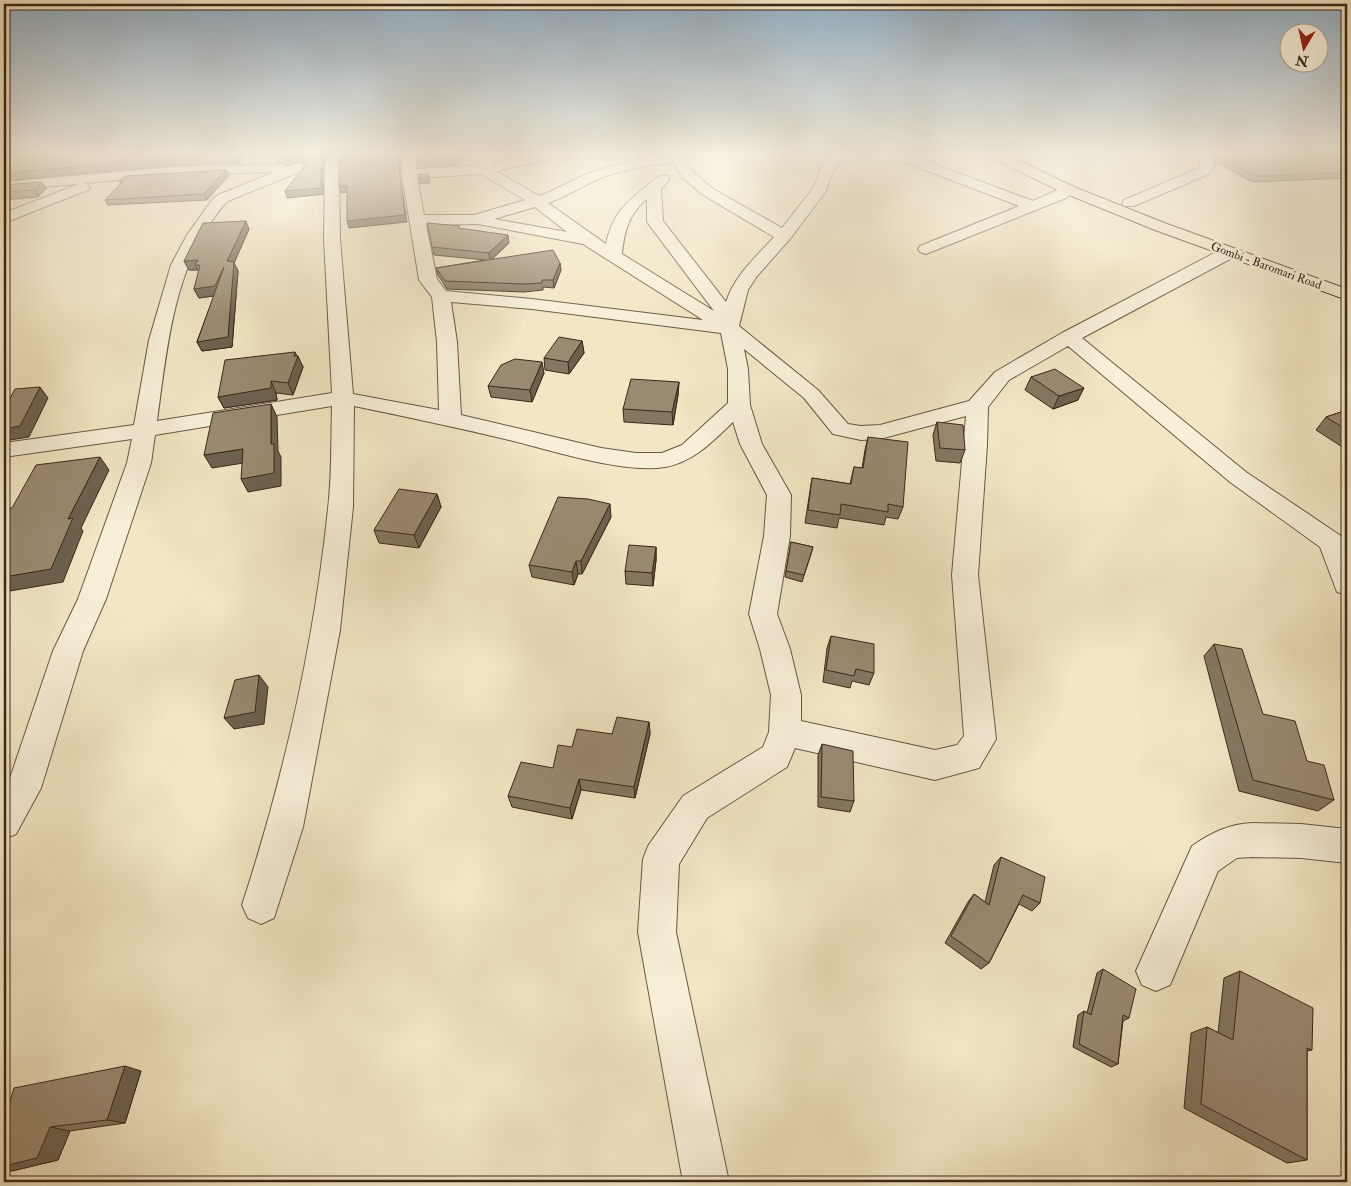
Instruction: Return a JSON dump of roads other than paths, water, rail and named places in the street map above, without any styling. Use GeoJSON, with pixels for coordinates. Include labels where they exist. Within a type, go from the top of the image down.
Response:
{"type":"FeatureCollection","features":[{"type":"Feature","properties":{"kind":"main road","name":"Gombi - Baromari Road"},"geometry":{"type":"LineString","coordinates":[[1116,208],[1228,253],[1347,295]]}},
{"type":"Feature","properties":{"kind":"main road","name":"Gombi - Baromari Road"},"geometry":{"type":"LineString","coordinates":[[1142,208],[1169,220],[1347,283]]}},
{"type":"Feature","properties":{"kind":"street"},"geometry":{"type":"LineString","coordinates":[[4,218],[30,208]]}},
{"type":"Feature","properties":{"kind":"street"},"geometry":{"type":"LineString","coordinates":[[4,822],[24,788],[68,651],[92,599],[139,463],[159,340],[179,265],[195,235],[213,208]]}},
{"type":"Feature","properties":{"kind":"street"},"geometry":{"type":"LineString","coordinates":[[261,905],[285,827],[326,630],[341,507],[343,398],[332,248],[333,208]]}},
{"type":"Feature","properties":{"kind":"street"},"geometry":{"type":"LineString","coordinates":[[416,208],[428,280],[441,296],[446,342],[450,419]]}},
{"type":"Feature","properties":{"kind":"street"},"geometry":{"type":"LineString","coordinates":[[475,220],[514,208]]}},
{"type":"Feature","properties":{"kind":"street"},"geometry":{"type":"LineString","coordinates":[[547,208],[588,240],[613,256],[729,324],[811,394],[841,429],[860,433],[880,432],[977,406],[1002,376],[1070,337],[1228,253]]}},
{"type":"Feature","properties":{"kind":"street"},"geometry":{"type":"LineString","coordinates":[[613,256],[616,232],[629,208]]}},
{"type":"Feature","properties":{"kind":"street"},"geometry":{"type":"LineString","coordinates":[[653,208],[652,212],[655,222],[729,324],[738,369],[739,405],[750,444],[779,495],[777,536],[763,614],[775,649],[786,695],[785,732],[775,757],[695,807],[661,858],[657,932],[706,1182]]}},
{"type":"Feature","properties":{"kind":"street"},"geometry":{"type":"LineString","coordinates":[[736,208],[784,236]]}},
{"type":"Feature","properties":{"kind":"street"},"geometry":{"type":"LineString","coordinates":[[729,324],[740,290],[745,281],[805,208]]}},
{"type":"Feature","properties":{"kind":"street"},"geometry":{"type":"LineString","coordinates":[[926,250],[1026,208]]}},
{"type":"Feature","properties":{"kind":"street"},"geometry":{"type":"LineString","coordinates":[[418,220],[475,220],[588,240]]}},
{"type":"Feature","properties":{"kind":"street"},"geometry":{"type":"LineString","coordinates":[[441,296],[729,324]]}},
{"type":"Feature","properties":{"kind":"street"},"geometry":{"type":"LineString","coordinates":[[1070,337],[1128,388],[1238,477],[1339,548],[1347,584]]}},
{"type":"Feature","properties":{"kind":"street"},"geometry":{"type":"LineString","coordinates":[[4,450],[145,430],[343,398],[450,419],[601,455],[636,460],[664,460],[690,450],[739,405]]}},
{"type":"Feature","properties":{"kind":"street"},"geometry":{"type":"LineString","coordinates":[[785,732],[935,764],[967,758],[980,739],[965,574],[976,445],[977,406]]}},
{"type":"Feature","properties":{"kind":"street"},"geometry":{"type":"LineString","coordinates":[[1156,971],[1205,859],[1222,847],[1236,841],[1252,840],[1301,841],[1347,846]]}}]}
